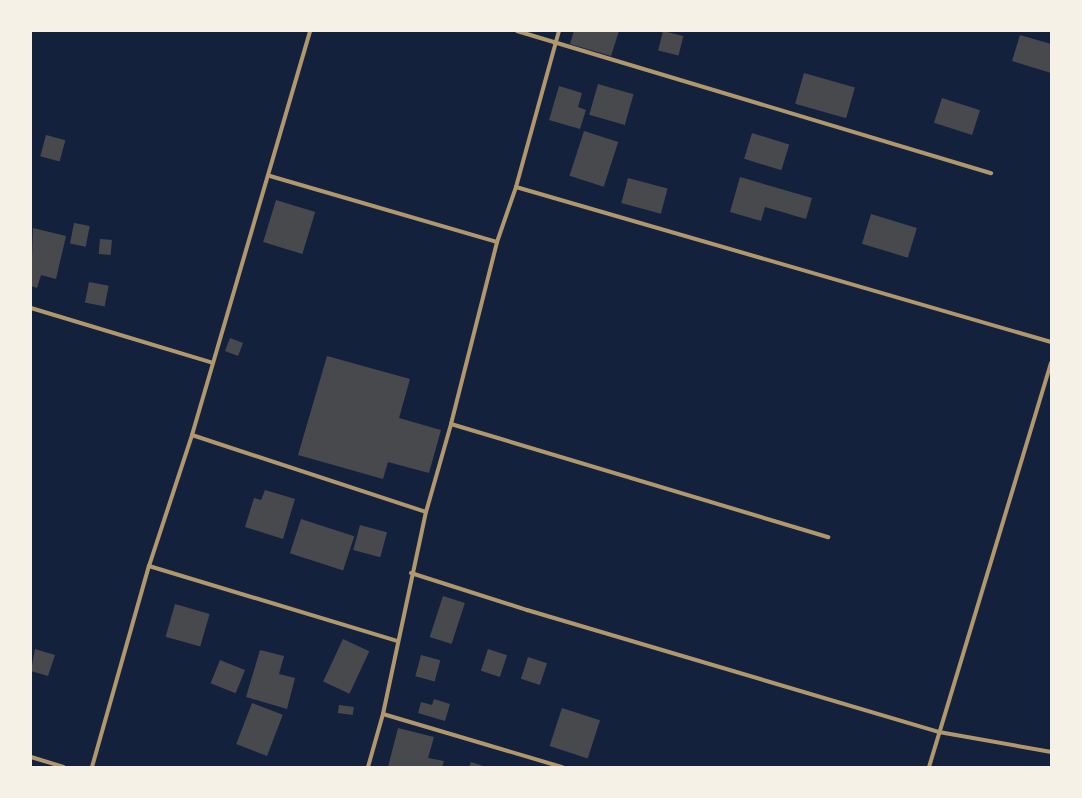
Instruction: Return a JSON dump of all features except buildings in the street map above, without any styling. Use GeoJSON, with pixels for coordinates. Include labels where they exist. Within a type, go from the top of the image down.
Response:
{"type":"FeatureCollection","features":[{"type":"Feature","properties":{"kind":"street"},"geometry":{"type":"LineString","coordinates":[[92,767],[149,566],[192,435],[270,176],[310,31]]}},
{"type":"Feature","properties":{"kind":"street"},"geometry":{"type":"LineString","coordinates":[[517,31],[991,173]]}},
{"type":"Feature","properties":{"kind":"street"},"geometry":{"type":"LineString","coordinates":[[368,767],[383,714],[411,573],[426,512],[451,424],[497,242],[516,187],[559,31]]}},
{"type":"Feature","properties":{"kind":"street"},"geometry":{"type":"LineString","coordinates":[[270,176],[497,242]]}},
{"type":"Feature","properties":{"kind":"street"},"geometry":{"type":"LineString","coordinates":[[516,187],[1051,342]]}},
{"type":"Feature","properties":{"kind":"street"},"geometry":{"type":"LineString","coordinates":[[31,308],[213,362]]}},
{"type":"Feature","properties":{"kind":"street"},"geometry":{"type":"LineString","coordinates":[[929,767],[1051,363]]}},
{"type":"Feature","properties":{"kind":"street"},"geometry":{"type":"LineString","coordinates":[[451,424],[828,537]]}},
{"type":"Feature","properties":{"kind":"street"},"geometry":{"type":"LineString","coordinates":[[192,435],[426,512]]}},
{"type":"Feature","properties":{"kind":"street"},"geometry":{"type":"LineString","coordinates":[[149,566],[397,641]]}},
{"type":"Feature","properties":{"kind":"street"},"geometry":{"type":"LineString","coordinates":[[411,573],[534,612],[939,732],[1051,752]]}},
{"type":"Feature","properties":{"kind":"street"},"geometry":{"type":"LineString","coordinates":[[383,714],[562,767]]}},
{"type":"Feature","properties":{"kind":"street"},"geometry":{"type":"LineString","coordinates":[[31,757],[63,767]]}}]}
